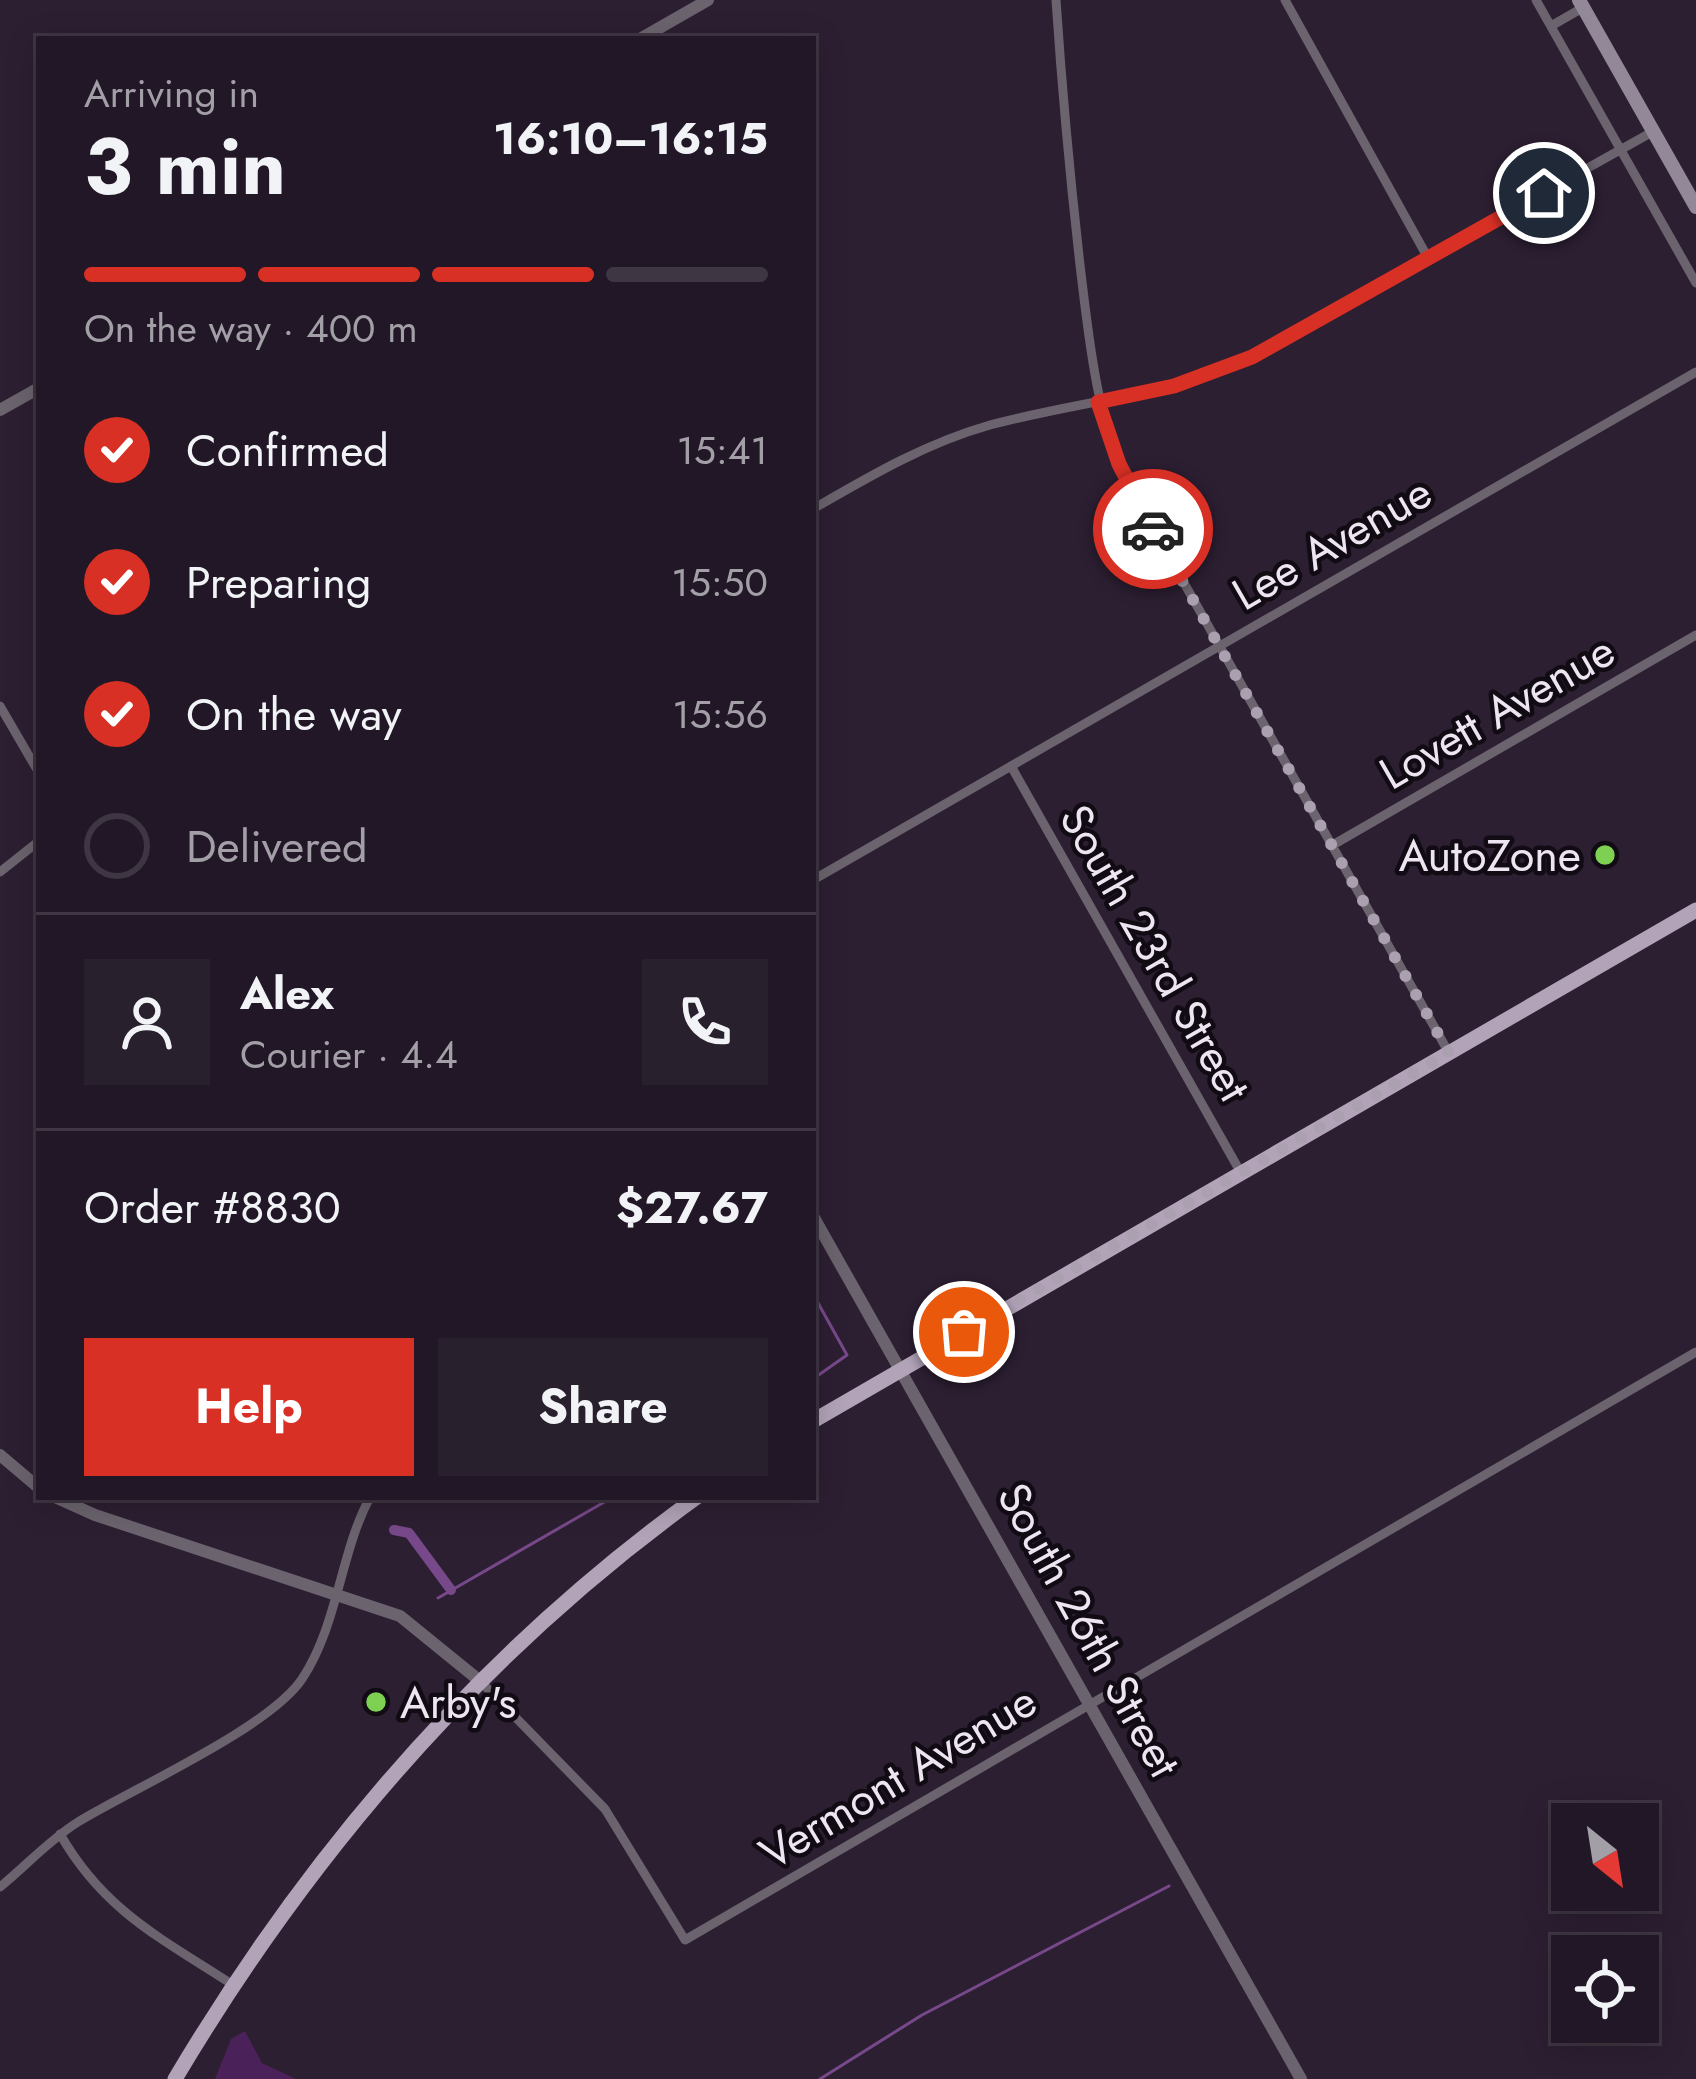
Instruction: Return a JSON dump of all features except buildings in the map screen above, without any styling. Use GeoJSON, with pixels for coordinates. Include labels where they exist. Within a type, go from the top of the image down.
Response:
{"type":"FeatureCollection","features":[{"type":"Feature","properties":{"kind":"main road"},"geometry":{"type":"LineString","coordinates":[[1581,4],[1696,206]]}},
{"type":"Feature","properties":{"kind":"main road"},"geometry":{"type":"LineString","coordinates":[[816,1418],[1696,910]]}},
{"type":"Feature","properties":{"kind":"main road"},"geometry":{"type":"LineString","coordinates":[[175,2079],[233,1985],[340,1838],[480,1681],[604,1568],[693,1500]]}},
{"type":"Feature","properties":{"kind":"street"},"geometry":{"type":"LineString","coordinates":[[645,36],[708,0]]}},
{"type":"Feature","properties":{"kind":"street"},"geometry":{"type":"LineString","coordinates":[[1285,0],[1428,258]]}},
{"type":"Feature","properties":{"kind":"street"},"geometry":{"type":"LineString","coordinates":[[1536,0],[1696,283]]}},
{"type":"Feature","properties":{"kind":"street"},"geometry":{"type":"LineString","coordinates":[[1551,26],[1581,4]]}},
{"type":"Feature","properties":{"kind":"street"},"geometry":{"type":"LineString","coordinates":[[1056,6],[1071,191],[1098,402],[1126,479],[1449,1053]]}},
{"type":"Feature","properties":{"kind":"street"},"geometry":{"type":"LineString","coordinates":[[816,507],[954,436],[1174,386],[1235,365],[1654,131]]}},
{"type":"Feature","properties":{"kind":"street","name":"Lee Avenue"},"geometry":{"type":"LineString","coordinates":[[816,878],[1696,372]]}},
{"type":"Feature","properties":{"kind":"street"},"geometry":{"type":"LineString","coordinates":[[0,410],[36,390]]}},
{"type":"Feature","properties":{"kind":"street","name":"Lovett Avenue"},"geometry":{"type":"LineString","coordinates":[[1331,846],[1696,635]]}},
{"type":"Feature","properties":{"kind":"street"},"geometry":{"type":"LineString","coordinates":[[0,706],[36,767]]}},
{"type":"Feature","properties":{"kind":"street","name":"South 23rd Street"},"geometry":{"type":"LineString","coordinates":[[1011,766],[1241,1173]]}},
{"type":"Feature","properties":{"kind":"street"},"geometry":{"type":"LineString","coordinates":[[0,872],[36,844]]}},
{"type":"Feature","properties":{"kind":"street","name":"South 26th Street"},"geometry":{"type":"LineString","coordinates":[[816,1221],[1301,2079]]}},
{"type":"Feature","properties":{"kind":"street","name":"Vermont Avenue"},"geometry":{"type":"LineString","coordinates":[[480,1681],[616,1823],[685,1940],[1696,1352]]}},
{"type":"Feature","properties":{"kind":"street"},"geometry":{"type":"LineString","coordinates":[[0,1455],[36,1485]]}},
{"type":"Feature","properties":{"kind":"street"},"geometry":{"type":"LineString","coordinates":[[62,1500],[410,1621],[480,1681]]}},
{"type":"Feature","properties":{"kind":"street"},"geometry":{"type":"LineString","coordinates":[[0,1887],[60,1834],[280,1704],[308,1670],[369,1500]]}},
{"type":"Feature","properties":{"kind":"street"},"geometry":{"type":"LineString","coordinates":[[60,1834],[82,1871],[106,1898],[233,1985]]}},
{"type":"Feature","properties":{"kind":"shaded area"},"geometry":{"type":"Polygon","coordinates":[[[245,2031],[262,2063],[296,2079],[215,2079],[231,2039],[245,2031]]]}},
{"type":"Feature","properties":{"kind":"waterway"},"geometry":{"type":"LineString","coordinates":[[816,1299],[847,1355],[816,1377]]}},
{"type":"Feature","properties":{"kind":"waterway"},"geometry":{"type":"LineString","coordinates":[[438,1598],[608,1500]]}},
{"type":"Feature","properties":{"kind":"waterway"},"geometry":{"type":"LineString","coordinates":[[394,1530],[409,1533],[451,1590]]}},
{"type":"Feature","properties":{"kind":"waterway"},"geometry":{"type":"LineString","coordinates":[[820,2079],[922,2015],[1169,1886]]}},
{"type":"Feature","properties":{"kind":"way so far"},"geometry":{"type":"LineString","coordinates":[[964,1332],[1449,1053],[1153,529]]}},
{"type":"Feature","properties":{"kind":"place","name":"AutoZone"},"geometry":{"type":"Point","coordinates":[1605,855]}},
{"type":"Feature","properties":{"kind":"place","name":"Arby's"},"geometry":{"type":"Point","coordinates":[376,1702]}},
{"type":"Feature","properties":{"kind":"route"},"geometry":{"type":"LineString","coordinates":[[1153,529],[1119,464],[1098,402],[1174,386],[1252,357],[1544,193]]}}]}
